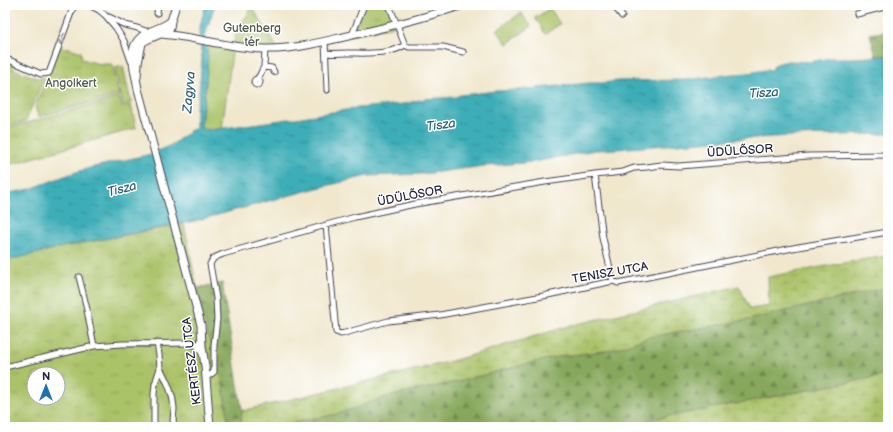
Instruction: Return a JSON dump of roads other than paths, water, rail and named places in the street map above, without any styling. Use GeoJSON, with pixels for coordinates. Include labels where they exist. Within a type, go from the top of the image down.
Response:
{"type":"FeatureCollection","features":[{"type":"Feature","properties":{"kind":"main road"},"geometry":{"type":"LineString","coordinates":[[139,42],[165,32],[170,28],[176,5]]}},
{"type":"Feature","properties":{"kind":"main road"},"geometry":{"type":"LineString","coordinates":[[149,32],[165,32],[178,36],[233,46],[278,49],[321,42],[397,25],[435,15],[463,5]]}},
{"type":"Feature","properties":{"kind":"main road"},"geometry":{"type":"LineString","coordinates":[[132,65],[133,51],[139,42],[149,32],[162,27],[171,21]]}},
{"type":"Feature","properties":{"kind":"main road"},"geometry":{"type":"LineString","coordinates":[[171,21],[178,36]]}},
{"type":"Feature","properties":{"kind":"main road"},"geometry":{"type":"LineString","coordinates":[[137,83],[139,42]]}},
{"type":"Feature","properties":{"kind":"main road","name":"KERTÉSZ UTCA"},"geometry":{"type":"LineString","coordinates":[[132,65],[201,328],[210,427]]}},
{"type":"Feature","properties":{"kind":"main road"},"geometry":{"type":"LineString","coordinates":[[191,343],[198,336],[201,328]]}},
{"type":"Feature","properties":{"kind":"main road"},"geometry":{"type":"LineString","coordinates":[[191,343],[202,340]]}},
{"type":"Feature","properties":{"kind":"main road"},"geometry":{"type":"LineString","coordinates":[[191,343],[198,344],[204,356]]}},
{"type":"Feature","properties":{"kind":"street"},"geometry":{"type":"LineString","coordinates":[[5,59],[41,74],[49,73],[74,5]]}},
{"type":"Feature","properties":{"kind":"street"},"geometry":{"type":"LineString","coordinates":[[90,5],[120,24],[149,32]]}},
{"type":"Feature","properties":{"kind":"street"},"geometry":{"type":"LineString","coordinates":[[157,13],[158,5]]}},
{"type":"Feature","properties":{"kind":"street"},"geometry":{"type":"LineString","coordinates":[[352,35],[364,5]]}},
{"type":"Feature","properties":{"kind":"street"},"geometry":{"type":"LineString","coordinates":[[389,5],[405,45],[409,47],[443,47],[463,52]]}},
{"type":"Feature","properties":{"kind":"street"},"geometry":{"type":"LineString","coordinates":[[613,5],[622,16]]}},
{"type":"Feature","properties":{"kind":"street"},"geometry":{"type":"LineString","coordinates":[[857,14],[888,6]]}},
{"type":"Feature","properties":{"kind":"street"},"geometry":{"type":"LineString","coordinates":[[105,15],[116,28],[124,41],[132,65]]}},
{"type":"Feature","properties":{"kind":"street"},"geometry":{"type":"LineString","coordinates":[[124,41],[129,44],[139,42],[140,33],[136,28]]}},
{"type":"Feature","properties":{"kind":"street"},"geometry":{"type":"LineString","coordinates":[[321,42],[326,52],[327,90]]}},
{"type":"Feature","properties":{"kind":"street"},"geometry":{"type":"LineString","coordinates":[[326,52],[382,52],[400,49],[405,45]]}},
{"type":"Feature","properties":{"kind":"street"},"geometry":{"type":"LineString","coordinates":[[257,79],[264,67],[265,49]]}},
{"type":"Feature","properties":{"kind":"street"},"geometry":{"type":"LineString","coordinates":[[264,67],[272,68],[274,72]]}},
{"type":"Feature","properties":{"kind":"street","name":"ÜDÜLŐSOR"},"geometry":{"type":"LineString","coordinates":[[206,377],[210,376],[214,372],[214,345],[217,320],[216,298],[210,268],[213,259],[223,254],[355,217],[415,204],[495,190],[623,172],[634,168],[661,164],[679,166],[809,156],[888,155]]}},
{"type":"Feature","properties":{"kind":"street"},"geometry":{"type":"LineString","coordinates":[[595,175],[603,238],[613,281]]}},
{"type":"Feature","properties":{"kind":"street","name":"TENISZ UTCA"},"geometry":{"type":"LineString","coordinates":[[326,225],[336,332],[341,334],[388,321],[440,315],[543,296],[613,281],[618,283],[798,247],[888,232]]}},
{"type":"Feature","properties":{"kind":"street"},"geometry":{"type":"LineString","coordinates":[[79,277],[94,346]]}},
{"type":"Feature","properties":{"kind":"street"},"geometry":{"type":"LineString","coordinates":[[154,427],[154,389],[160,368],[157,343]]}},
{"type":"Feature","properties":{"kind":"street"},"geometry":{"type":"LineString","coordinates":[[5,368],[94,346],[108,344],[191,343]]}},
{"type":"Feature","properties":{"kind":"street"},"geometry":{"type":"LineString","coordinates":[[160,368],[171,390],[174,408],[174,427]]}},
{"type":"Feature","properties":{"kind":"water","name":"Tisza"},"geometry":{"type":"Polygon","coordinates":[[[206,5],[215,5],[206,31],[205,41],[208,56],[201,129],[210,130],[358,108],[404,104],[424,99],[456,97],[460,95],[496,91],[618,81],[684,80],[772,70],[776,64],[788,61],[808,62],[832,58],[888,56],[888,134],[791,136],[595,150],[534,162],[485,166],[423,174],[367,176],[195,221],[62,247],[5,261],[5,194],[30,189],[90,168],[151,154],[173,144],[191,130],[196,129],[196,108],[202,59],[199,32],[206,5]]]}},
{"type":"Feature","properties":{"kind":"park label","name":"Gutenberg tér"},"geometry":{"type":"Point","coordinates":[252,35]}},
{"type":"Feature","properties":{"kind":"park label","name":"Angolkert"},"geometry":{"type":"Point","coordinates":[71,83]}},
{"type":"Feature","properties":{"kind":"water label","name":"Zagyva"},"geometry":{"type":"Point","coordinates":[189,92]}}]}
